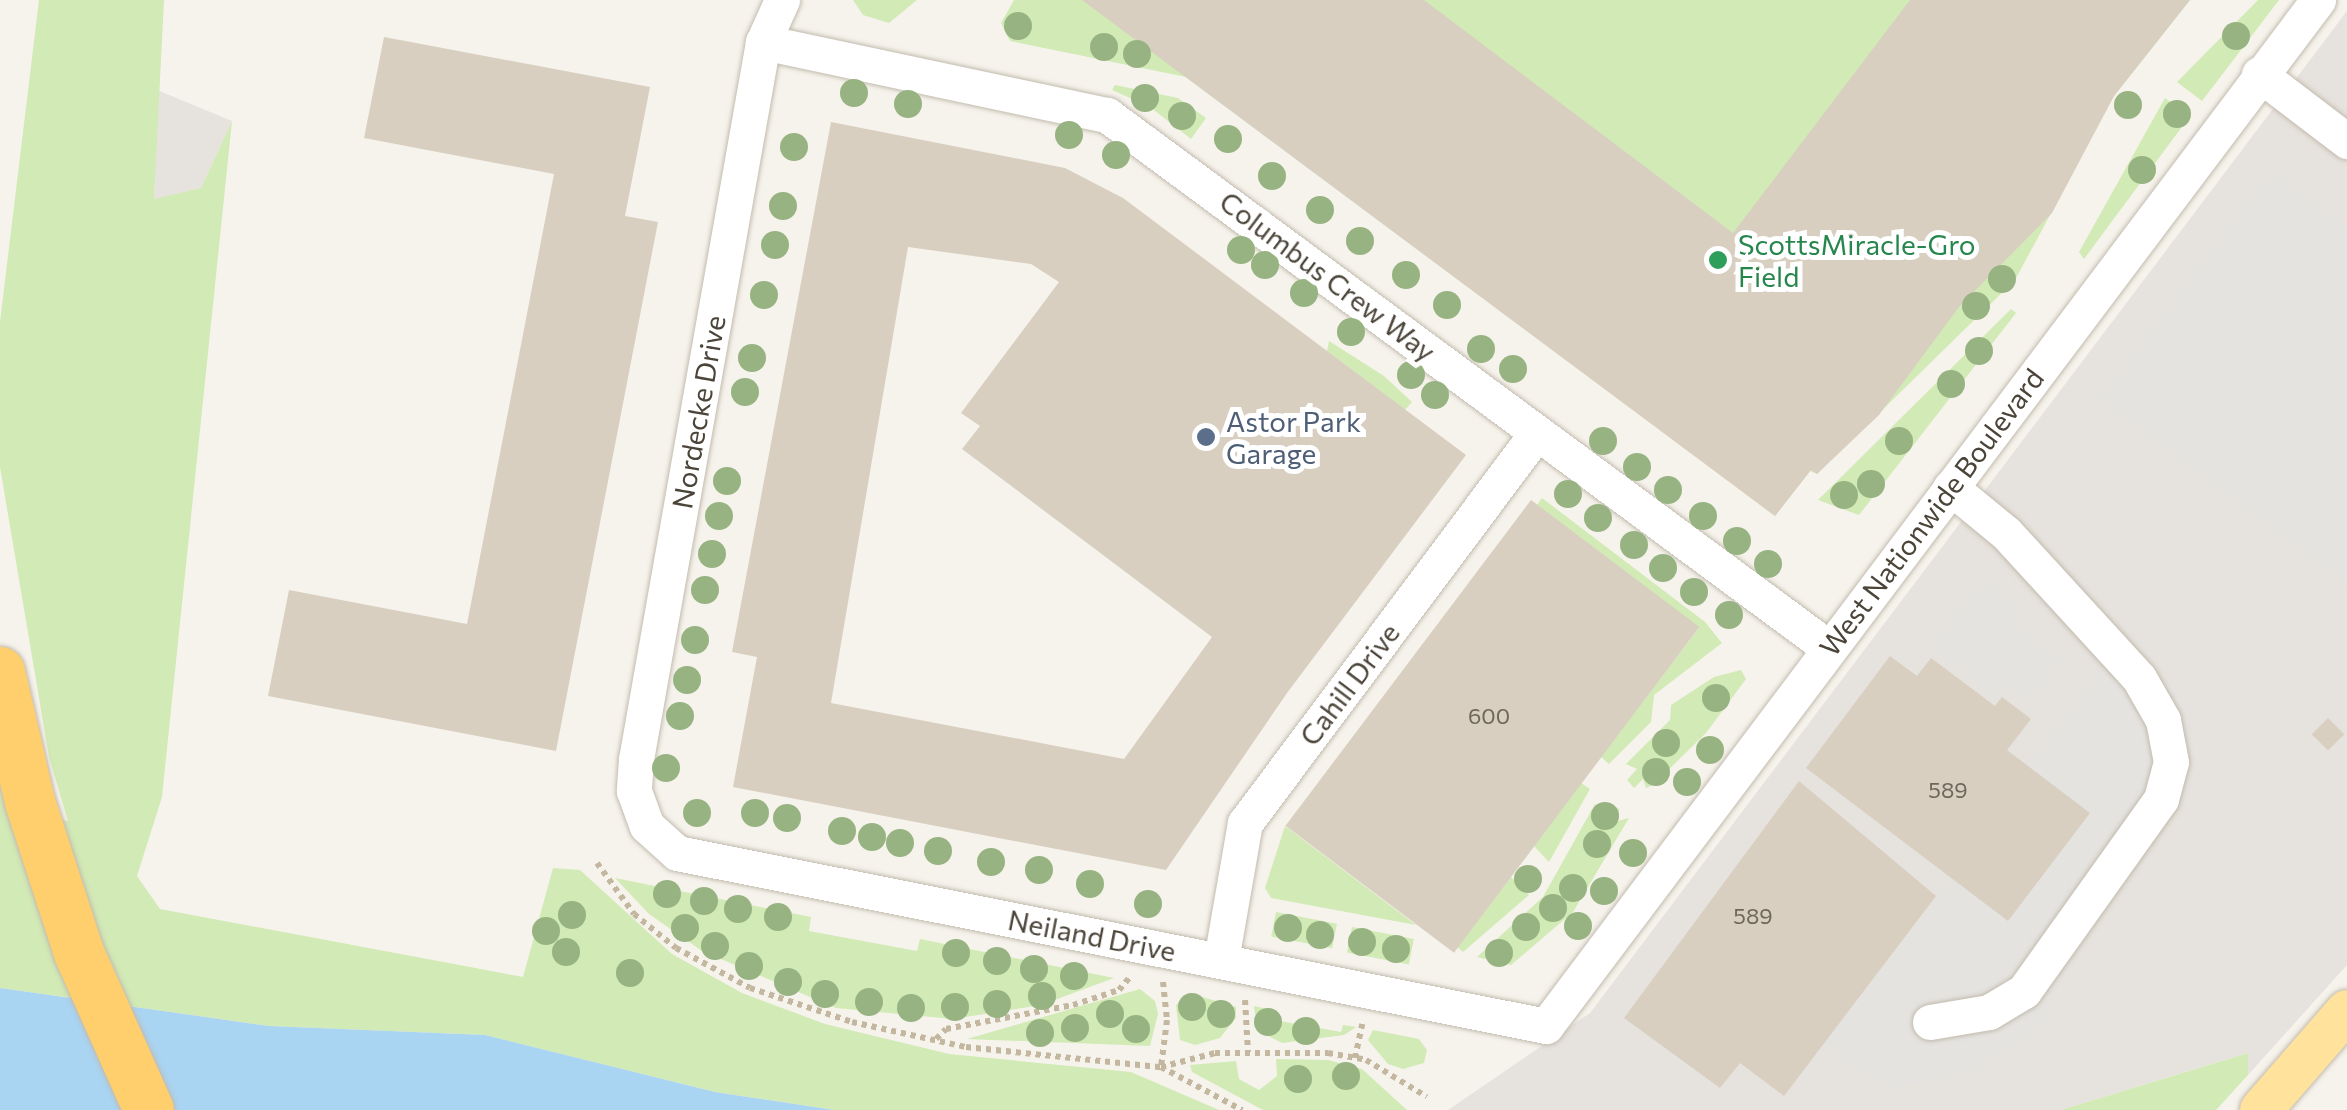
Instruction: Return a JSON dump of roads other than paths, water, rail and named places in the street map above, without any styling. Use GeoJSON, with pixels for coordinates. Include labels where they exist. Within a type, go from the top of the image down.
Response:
{"type":"FeatureCollection","features":[{"type":"Feature","properties":{"kind":"highway"},"geometry":{"type":"LineString","coordinates":[[0,672],[30,802],[79,954],[149,1110]]}},
{"type":"Feature","properties":{"kind":"main road"},"geometry":{"type":"LineString","coordinates":[[2273,1096],[2347,1012]]}},
{"type":"Feature","properties":{"kind":"street","name":"Nordecke Drive"},"geometry":{"type":"LineString","coordinates":[[647,826],[634,792],[636,759],[764,42],[782,0]]}},
{"type":"Feature","properties":{"kind":"street","name":"West Nationwide Boulevard"},"geometry":{"type":"LineString","coordinates":[[1546,1026],[2318,0]]}},
{"type":"Feature","properties":{"kind":"street","name":"Columbus Crew Way"},"geometry":{"type":"LineString","coordinates":[[764,42],[1107,114],[1829,648]]}},
{"type":"Feature","properties":{"kind":"street"},"geometry":{"type":"LineString","coordinates":[[2259,74],[2347,141]]}},
{"type":"Feature","properties":{"kind":"street","name":"Cahill Drive"},"geometry":{"type":"LineString","coordinates":[[1221,960],[1245,823],[1536,433]]}},
{"type":"Feature","properties":{"kind":"street"},"geometry":{"type":"LineString","coordinates":[[1930,1022],[1988,1012],[2024,991],[2161,799],[2171,762],[2163,720],[2139,678],[2006,534],[1950,487]]}},
{"type":"Feature","properties":{"kind":"street","name":"Neiland Drive"},"geometry":{"type":"LineString","coordinates":[[647,826],[677,853],[1546,1026]]}},
{"type":"Feature","properties":{"kind":"water"},"geometry":{"type":"Polygon","coordinates":[[[0,988],[269,1026],[485,1035],[715,1092],[834,1110],[0,1110],[0,988]]]}},
{"type":"Feature","properties":{"kind":"place","name":"ScottsMiracle-Gro Field"},"geometry":{"type":"Point","coordinates":[1718,260]}},
{"type":"Feature","properties":{"kind":"place","name":"Astor Park Garage"},"geometry":{"type":"Point","coordinates":[1206,437]}}]}
